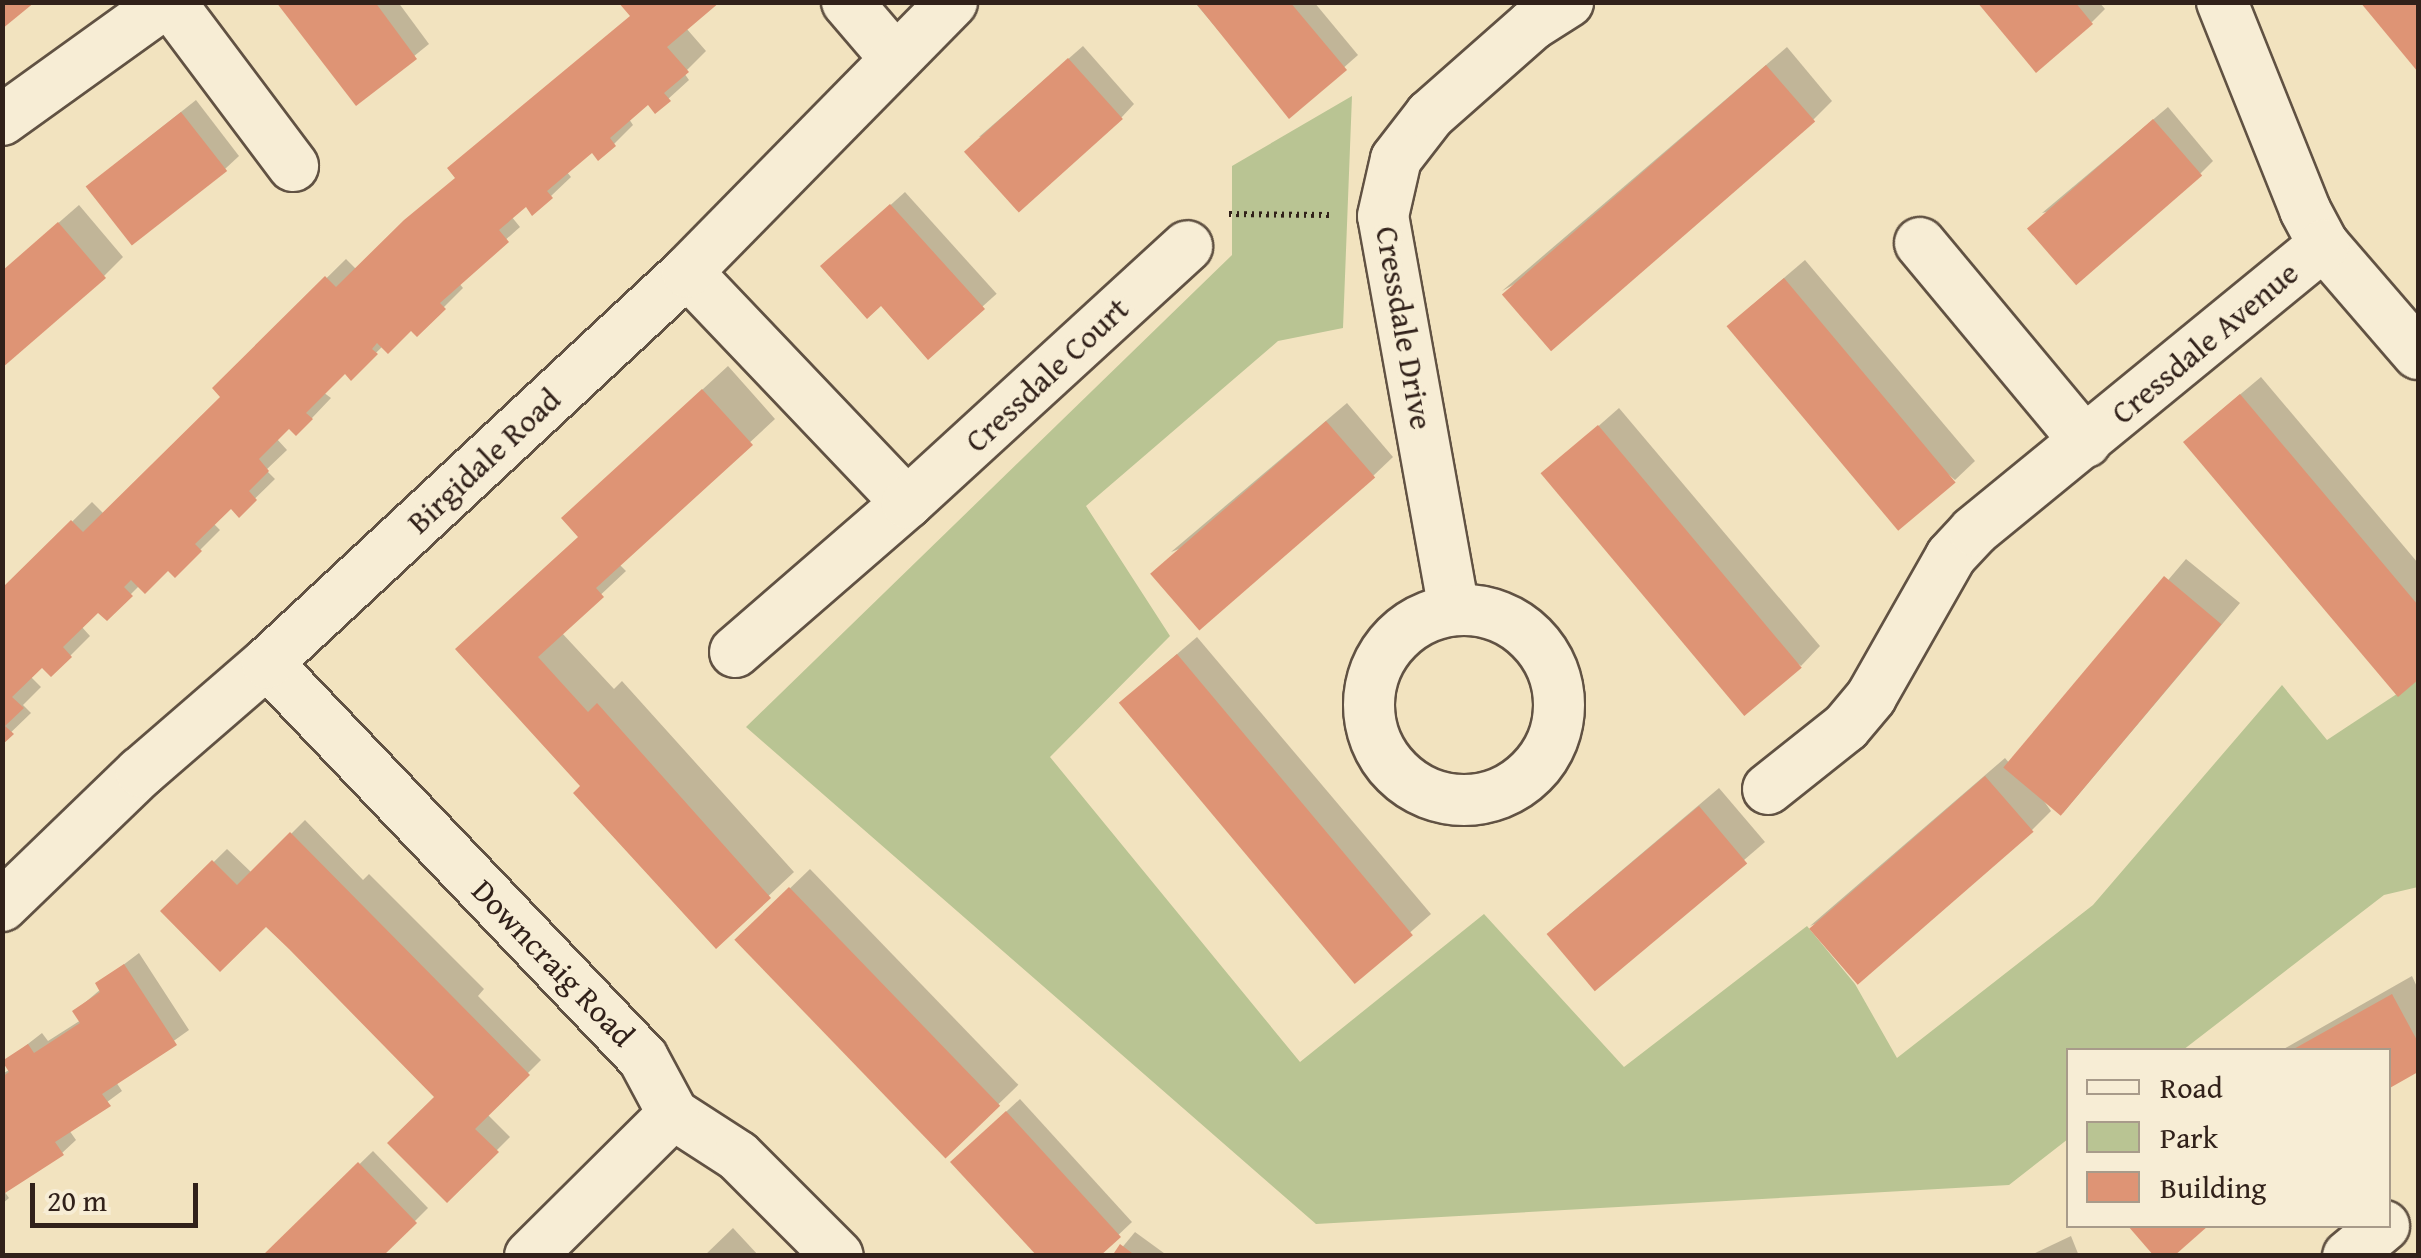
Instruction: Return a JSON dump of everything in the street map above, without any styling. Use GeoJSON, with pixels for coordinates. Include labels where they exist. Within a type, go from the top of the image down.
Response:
{"type":"FeatureCollection","features":[{"type":"Feature","properties":{"kind":"street"},"geometry":{"type":"LineString","coordinates":[[2,120],[168,2],[293,166]]}},
{"type":"Feature","properties":{"kind":"street"},"geometry":{"type":"LineString","coordinates":[[847,2],[895,58]]}},
{"type":"Feature","properties":{"kind":"street","name":"Birgidale Road"},"geometry":{"type":"LineString","coordinates":[[2,906],[141,772],[268,664],[687,272],[952,2]]}},
{"type":"Feature","properties":{"kind":"street"},"geometry":{"type":"LineString","coordinates":[[2222,2],[2304,210],[2324,245],[2418,354]]}},
{"type":"Feature","properties":{"kind":"street","name":"Cressdale Drive"},"geometry":{"type":"LineString","coordinates":[[1454,610],[1383,216],[1396,159],[1418,130],[1538,10]]}},
{"type":"Feature","properties":{"kind":"street","name":"Cressdale Avenue"},"geometry":{"type":"LineString","coordinates":[[1920,243],[2086,442]]}},
{"type":"Feature","properties":{"kind":"street","name":"Cressdale Avenue"},"geometry":{"type":"LineString","coordinates":[[1768,789],[1846,727],[1871,698],[1951,556],[1974,531],[2324,245]]}},
{"type":"Feature","properties":{"kind":"street","name":"Cressdale Court"},"geometry":{"type":"LineString","coordinates":[[735,652],[908,503],[1187,246]]}},
{"type":"Feature","properties":{"kind":"street"},"geometry":{"type":"LineString","coordinates":[[687,272],[908,503]]}},
{"type":"Feature","properties":{"kind":"street","name":"Downcraig Road"},"geometry":{"type":"LineString","coordinates":[[268,664],[643,1058],[673,1114],[738,1156],[838,1256]]}},
{"type":"Feature","properties":{"kind":"street"},"geometry":{"type":"LineString","coordinates":[[530,1256],[673,1114]]}},
{"type":"Feature","properties":{"kind":"street"},"geometry":{"type":"LineString","coordinates":[[2391,1221],[2418,1206]]}},
{"type":"Feature","properties":{"kind":"street"},"geometry":{"type":"LineString","coordinates":[[2348,1256],[2381,1228]]}},
{"type":"Feature","properties":{"kind":"path"},"geometry":{"type":"LineString","coordinates":[[1187,246],[1229,214],[1383,216]]}},
{"type":"Feature","properties":{"kind":"green space"},"geometry":{"type":"Polygon","coordinates":[[[1352,96],[1343,328],[1278,341],[1086,506],[1170,636],[1050,757],[1300,1062],[1484,914],[1624,1067],[1807,926],[1855,984],[1897,1058],[2093,905],[2282,685],[2327,740],[2418,680],[2418,887],[2384,895],[2186,1048],[2066,1048],[2066,1141],[2009,1185],[1316,1224],[746,727],[1232,255],[1232,166],[1352,96]]]}},
{"type":"Feature","properties":{"kind":"building"},"geometry":{"type":"Polygon","coordinates":[[[2,2],[35,2],[2,29],[2,2]]]}},
{"type":"Feature","properties":{"kind":"building"},"geometry":{"type":"Polygon","coordinates":[[[276,2],[375,2],[417,59],[356,106],[276,2]]]}},
{"type":"Feature","properties":{"kind":"building"},"geometry":{"type":"Polygon","coordinates":[[[618,2],[720,2],[667,47],[689,72],[664,93],[671,101],[655,114],[648,105],[610,138],[616,146],[598,161],[592,153],[547,191],[553,198],[532,216],[526,207],[499,230],[509,242],[440,303],[446,309],[417,337],[411,331],[388,354],[377,343],[372,349],[378,354],[351,381],[345,374],[306,413],[313,419],[296,436],[289,429],[259,459],[269,471],[249,491],[257,500],[239,518],[231,509],[195,544],[202,551],[175,578],[168,571],[145,594],[131,580],[124,587],[133,596],[107,621],[98,613],[63,647],[72,657],[51,677],[42,668],[12,697],[24,708],[5,726],[14,734],[2,745],[2,588],[71,520],[83,532],[220,397],[212,388],[325,276],[336,287],[404,220],[455,178],[447,168],[630,16],[618,2]]]}},
{"type":"Feature","properties":{"kind":"building"},"geometry":{"type":"Polygon","coordinates":[[[1195,2],[1290,2],[1347,70],[1289,119],[1195,2]]]}},
{"type":"Feature","properties":{"kind":"building"},"geometry":{"type":"Polygon","coordinates":[[[1977,2],[2075,2],[2093,24],[2036,73],[1977,2]]]}},
{"type":"Feature","properties":{"kind":"building"},"geometry":{"type":"Polygon","coordinates":[[[2360,2],[2418,2],[2418,72],[2360,2]]]}},
{"type":"Feature","properties":{"kind":"building"},"geometry":{"type":"Polygon","coordinates":[[[1068,58],[1123,119],[1019,213],[964,152],[1068,58]]]}},
{"type":"Feature","properties":{"kind":"building"},"geometry":{"type":"Polygon","coordinates":[[[1766,65],[1815,122],[1551,351],[1502,295],[1766,65]]]}},
{"type":"Feature","properties":{"kind":"building"},"geometry":{"type":"Polygon","coordinates":[[[181,112],[227,171],[132,246],[86,186],[181,112]]]}},
{"type":"Feature","properties":{"kind":"building"},"geometry":{"type":"Polygon","coordinates":[[[2153,119],[2202,176],[2076,285],[2027,229],[2153,119]]]}},
{"type":"Feature","properties":{"kind":"building"},"geometry":{"type":"Polygon","coordinates":[[[890,204],[985,309],[928,360],[881,306],[867,319],[820,266],[890,204]]]}},
{"type":"Feature","properties":{"kind":"building"},"geometry":{"type":"Polygon","coordinates":[[[58,222],[106,278],[2,368],[2,271],[58,222]]]}},
{"type":"Feature","properties":{"kind":"building"},"geometry":{"type":"Polygon","coordinates":[[[1784,278],[1956,483],[1898,531],[1727,326],[1784,278]]]}},
{"type":"Feature","properties":{"kind":"building"},"geometry":{"type":"Polygon","coordinates":[[[702,389],[753,445],[596,588],[604,597],[538,657],[588,712],[597,703],[771,898],[716,949],[573,793],[580,786],[455,649],[578,537],[561,518],[702,389]]]}},
{"type":"Feature","properties":{"kind":"building"},"geometry":{"type":"Polygon","coordinates":[[[2240,394],[2418,605],[2418,680],[2398,697],[2183,442],[2240,394]]]}},
{"type":"Feature","properties":{"kind":"building"},"geometry":{"type":"Polygon","coordinates":[[[1326,421],[1375,478],[1199,630],[1150,574],[1326,421]]]}},
{"type":"Feature","properties":{"kind":"building"},"geometry":{"type":"Polygon","coordinates":[[[1598,425],[1802,668],[1744,716],[1541,473],[1598,425]]]}},
{"type":"Feature","properties":{"kind":"building"},"geometry":{"type":"Polygon","coordinates":[[[2164,576],[2221,624],[2061,816],[2003,768],[2164,576]]]}},
{"type":"Feature","properties":{"kind":"building"},"geometry":{"type":"Polygon","coordinates":[[[1177,654],[1413,935],[1355,984],[1119,703],[1177,654]]]}},
{"type":"Feature","properties":{"kind":"building"},"geometry":{"type":"Polygon","coordinates":[[[1985,776],[2034,832],[1858,985],[1809,929],[1985,776]]]}},
{"type":"Feature","properties":{"kind":"building"},"geometry":{"type":"Polygon","coordinates":[[[1699,806],[1747,863],[1595,991],[1547,934],[1699,806]]]}},
{"type":"Feature","properties":{"kind":"building"},"geometry":{"type":"Polygon","coordinates":[[[290,832],[530,1075],[475,1129],[499,1152],[447,1203],[387,1143],[434,1097],[289,949],[266,927],[220,972],[160,911],[212,860],[237,885],[290,832]]]}},
{"type":"Feature","properties":{"kind":"building"},"geometry":{"type":"Polygon","coordinates":[[[789,887],[1000,1106],[946,1158],[734,940],[789,887]]]}},
{"type":"Feature","properties":{"kind":"building"},"geometry":{"type":"Polygon","coordinates":[[[124,964],[177,1045],[102,1094],[111,1106],[55,1142],[64,1155],[2,1195],[2,1077],[9,1072],[2,1061],[28,1044],[34,1053],[80,1023],[72,1011],[100,992],[95,983],[124,964]]]}},
{"type":"Feature","properties":{"kind":"building"},"geometry":{"type":"Polygon","coordinates":[[[2392,994],[2418,1042],[2418,1072],[2391,1087],[2391,1048],[2296,1048],[2392,994]]]}},
{"type":"Feature","properties":{"kind":"building"},"geometry":{"type":"Polygon","coordinates":[[[1006,1111],[1121,1237],[1100,1256],[1037,1256],[950,1162],[1006,1111]]]}},
{"type":"Feature","properties":{"kind":"building"},"geometry":{"type":"Polygon","coordinates":[[[358,1162],[417,1223],[383,1256],[262,1256],[358,1162]]]}},
{"type":"Feature","properties":{"kind":"building"},"geometry":{"type":"Polygon","coordinates":[[[2130,1228],[2206,1228],[2174,1256],[2154,1256],[2130,1228]]]}},
{"type":"Feature","properties":{"kind":"building"},"geometry":{"type":"Polygon","coordinates":[[[1120,1244],[1136,1256],[1112,1256],[1120,1244]]]}}]}
